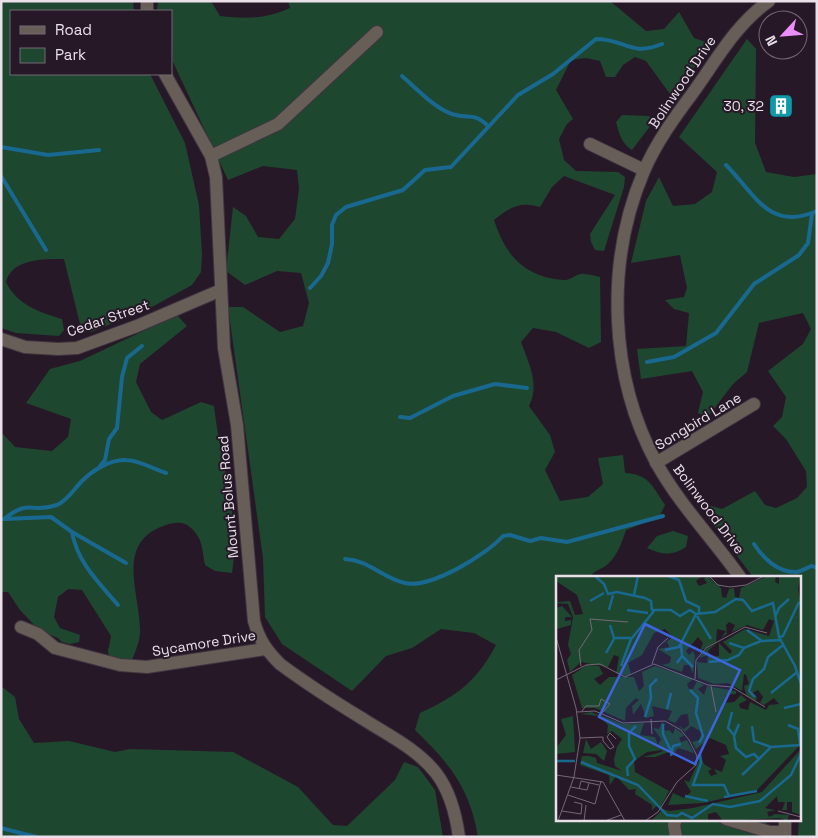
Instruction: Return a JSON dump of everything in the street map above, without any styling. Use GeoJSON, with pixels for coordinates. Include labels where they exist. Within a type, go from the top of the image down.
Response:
{"type":"FeatureCollection","features":[{"type":"Feature","properties":{"kind":"street","name":"Bolinwood Drive"},"geometry":{"type":"LineString","coordinates":[[739,576],[687,509],[656,463],[641,430],[622,360],[617,314],[619,264],[628,218],[644,170],[668,126],[729,39],[742,23],[769,1]]}},
{"type":"Feature","properties":{"kind":"street"},"geometry":{"type":"LineString","coordinates":[[211,156],[278,124],[377,32]]}},
{"type":"Feature","properties":{"kind":"street","name":"Mount Bolus Road"},"geometry":{"type":"LineString","coordinates":[[166,75],[211,156],[216,177],[224,348],[236,425],[254,621],[265,649],[297,677],[401,742],[423,759],[437,774],[449,795],[456,817],[459,837]]}},
{"type":"Feature","properties":{"kind":"street"},"geometry":{"type":"LineString","coordinates":[[590,144],[644,170]]}},
{"type":"Feature","properties":{"kind":"street","name":"Cedar Street"},"geometry":{"type":"LineString","coordinates":[[1,339],[25,347],[77,348],[137,326],[221,290]]}},
{"type":"Feature","properties":{"kind":"street","name":"Songbird Lane"},"geometry":{"type":"LineString","coordinates":[[656,463],[754,404]]}},
{"type":"Feature","properties":{"kind":"street","name":"Sycamore Drive"},"geometry":{"type":"LineString","coordinates":[[21,627],[38,634],[55,648],[120,665],[147,667],[265,649]]}},
{"type":"Feature","properties":{"kind":"street"},"geometry":{"type":"LineString","coordinates":[[676,820],[674,825],[676,837]]}},
{"type":"Feature","properties":{"kind":"street"},"geometry":{"type":"LineString","coordinates":[[729,820],[785,835],[785,820]]}},
{"type":"Feature","properties":{"kind":"green space"},"geometry":{"type":"Polygon","coordinates":[[[1,1],[133,1],[134,10],[10,10],[10,75],[151,75],[185,143],[199,205],[202,254],[201,272],[192,285],[150,308],[91,332],[82,332],[64,259],[39,260],[22,264],[9,274],[6,282],[11,290],[22,302],[29,306],[45,314],[62,319],[64,330],[59,336],[16,333],[1,328],[1,1]]]}},
{"type":"Feature","properties":{"kind":"green space"},"geometry":{"type":"Polygon","coordinates":[[[158,1],[211,1],[220,16],[248,18],[281,12],[290,8],[288,1],[610,1],[646,31],[664,29],[679,12],[694,38],[709,43],[699,62],[670,94],[646,61],[635,57],[623,65],[615,77],[606,77],[600,61],[586,58],[571,60],[556,90],[573,119],[567,124],[559,139],[564,160],[576,171],[618,172],[625,177],[624,187],[604,251],[595,250],[590,234],[615,195],[564,176],[552,187],[540,207],[533,205],[516,206],[494,220],[498,232],[510,253],[526,269],[549,278],[563,280],[583,274],[600,277],[601,342],[589,348],[556,332],[533,328],[521,342],[530,366],[534,390],[529,406],[550,435],[555,452],[545,470],[560,501],[588,497],[603,484],[598,458],[623,455],[625,473],[640,476],[650,483],[665,505],[659,517],[626,530],[615,556],[607,565],[594,572],[591,576],[556,576],[556,820],[766,820],[768,837],[478,837],[470,804],[464,790],[448,765],[415,730],[420,713],[455,694],[465,686],[489,658],[496,645],[474,633],[441,629],[412,648],[386,656],[352,691],[282,644],[265,617],[263,558],[228,307],[243,307],[280,332],[303,326],[309,303],[301,273],[277,271],[245,285],[226,271],[233,207],[246,216],[258,237],[279,239],[295,219],[299,189],[297,170],[263,166],[228,180],[173,62],[172,10],[157,10],[158,1]]]}},
{"type":"Feature","properties":{"kind":"green space"},"geometry":{"type":"Polygon","coordinates":[[[747,39],[756,49],[755,143],[766,172],[794,177],[817,174],[817,837],[798,837],[801,775],[800,576],[752,576],[709,519],[704,504],[722,509],[755,491],[765,505],[776,508],[797,498],[807,487],[806,471],[786,439],[773,426],[782,417],[786,397],[768,371],[803,344],[811,329],[803,313],[759,323],[747,372],[733,384],[707,418],[698,413],[703,392],[692,371],[641,379],[637,349],[686,346],[689,313],[674,309],[665,300],[684,297],[687,288],[680,255],[631,263],[646,201],[659,177],[673,206],[695,204],[712,192],[717,172],[679,137],[747,39]]]}},
{"type":"Feature","properties":{"kind":"green space"},"geometry":{"type":"Polygon","coordinates":[[[622,115],[649,116],[654,121],[632,150],[623,141],[618,130],[616,122],[622,115]]]}},
{"type":"Feature","properties":{"kind":"green space"},"geometry":{"type":"Polygon","coordinates":[[[177,315],[187,326],[140,364],[136,382],[151,412],[162,420],[201,402],[214,406],[232,510],[234,552],[232,573],[215,571],[205,565],[200,540],[195,532],[185,524],[169,524],[150,533],[140,543],[135,556],[135,585],[140,631],[138,646],[132,660],[109,659],[108,651],[111,636],[82,590],[68,589],[58,597],[54,617],[60,628],[80,635],[79,642],[70,644],[40,631],[20,610],[8,592],[1,592],[1,432],[15,447],[52,451],[68,437],[71,419],[26,403],[50,369],[80,361],[177,315]]]}},
{"type":"Feature","properties":{"kind":"green space"},"geometry":{"type":"Polygon","coordinates":[[[673,531],[688,536],[686,547],[667,554],[647,548],[657,536],[673,531]]]}},
{"type":"Feature","properties":{"kind":"green space"},"geometry":{"type":"Polygon","coordinates":[[[1,686],[15,697],[19,719],[34,743],[69,741],[115,752],[130,749],[233,752],[298,787],[333,825],[347,826],[395,780],[404,762],[418,767],[435,790],[443,837],[1,837],[1,686]]]}},
{"type":"Feature","properties":{"kind":"waterway"},"geometry":{"type":"LineString","coordinates":[[310,288],[321,276],[328,263],[332,244],[332,225],[336,215],[346,207],[403,190],[425,170],[451,167],[518,95],[553,74],[596,39],[642,49],[662,44]]}},
{"type":"Feature","properties":{"kind":"waterway"},"geometry":{"type":"LineString","coordinates":[[402,76],[432,103],[445,111],[458,116],[474,117],[483,121],[488,126]]}},
{"type":"Feature","properties":{"kind":"waterway"},"geometry":{"type":"LineString","coordinates":[[1,147],[48,155],[99,150]]}},
{"type":"Feature","properties":{"kind":"waterway"},"geometry":{"type":"LineString","coordinates":[[726,165],[764,207],[775,213],[787,217],[800,216],[817,211]]}},
{"type":"Feature","properties":{"kind":"waterway"},"geometry":{"type":"LineString","coordinates":[[1,176],[46,250]]}},
{"type":"Feature","properties":{"kind":"waterway"},"geometry":{"type":"LineString","coordinates":[[647,362],[674,357],[716,333],[754,284],[799,255],[808,243],[812,214]]}},
{"type":"Feature","properties":{"kind":"waterway"},"geometry":{"type":"LineString","coordinates":[[100,466],[105,460],[109,439],[117,428],[122,377],[127,358],[142,346]]}},
{"type":"Feature","properties":{"kind":"waterway"},"geometry":{"type":"LineString","coordinates":[[400,417],[410,418],[453,396],[495,384],[527,388]]}},
{"type":"Feature","properties":{"kind":"waterway"},"geometry":{"type":"LineString","coordinates":[[4,519],[20,509],[48,507],[61,503],[91,473],[114,461],[136,461],[166,473]]}},
{"type":"Feature","properties":{"kind":"waterway"},"geometry":{"type":"LineString","coordinates":[[345,559],[361,562],[397,581],[416,583],[443,576],[457,569],[484,552],[503,536],[510,535],[530,541],[541,538],[567,542],[663,516]]}},
{"type":"Feature","properties":{"kind":"waterway"},"geometry":{"type":"LineString","coordinates":[[5,519],[51,517],[72,532],[79,553],[90,572],[118,605]]}},
{"type":"Feature","properties":{"kind":"waterway"},"geometry":{"type":"LineString","coordinates":[[72,532],[126,563]]}},
{"type":"Feature","properties":{"kind":"waterway"},"geometry":{"type":"LineString","coordinates":[[754,544],[772,564],[784,570],[797,572],[812,566],[817,568]]}},
{"type":"Feature","properties":{"kind":"waterway"},"geometry":{"type":"LineString","coordinates":[[1,828],[36,837]]}},
{"type":"Feature","properties":{"kind":"place","name":"30, 32"},"geometry":{"type":"Point","coordinates":[781,106]}}]}
